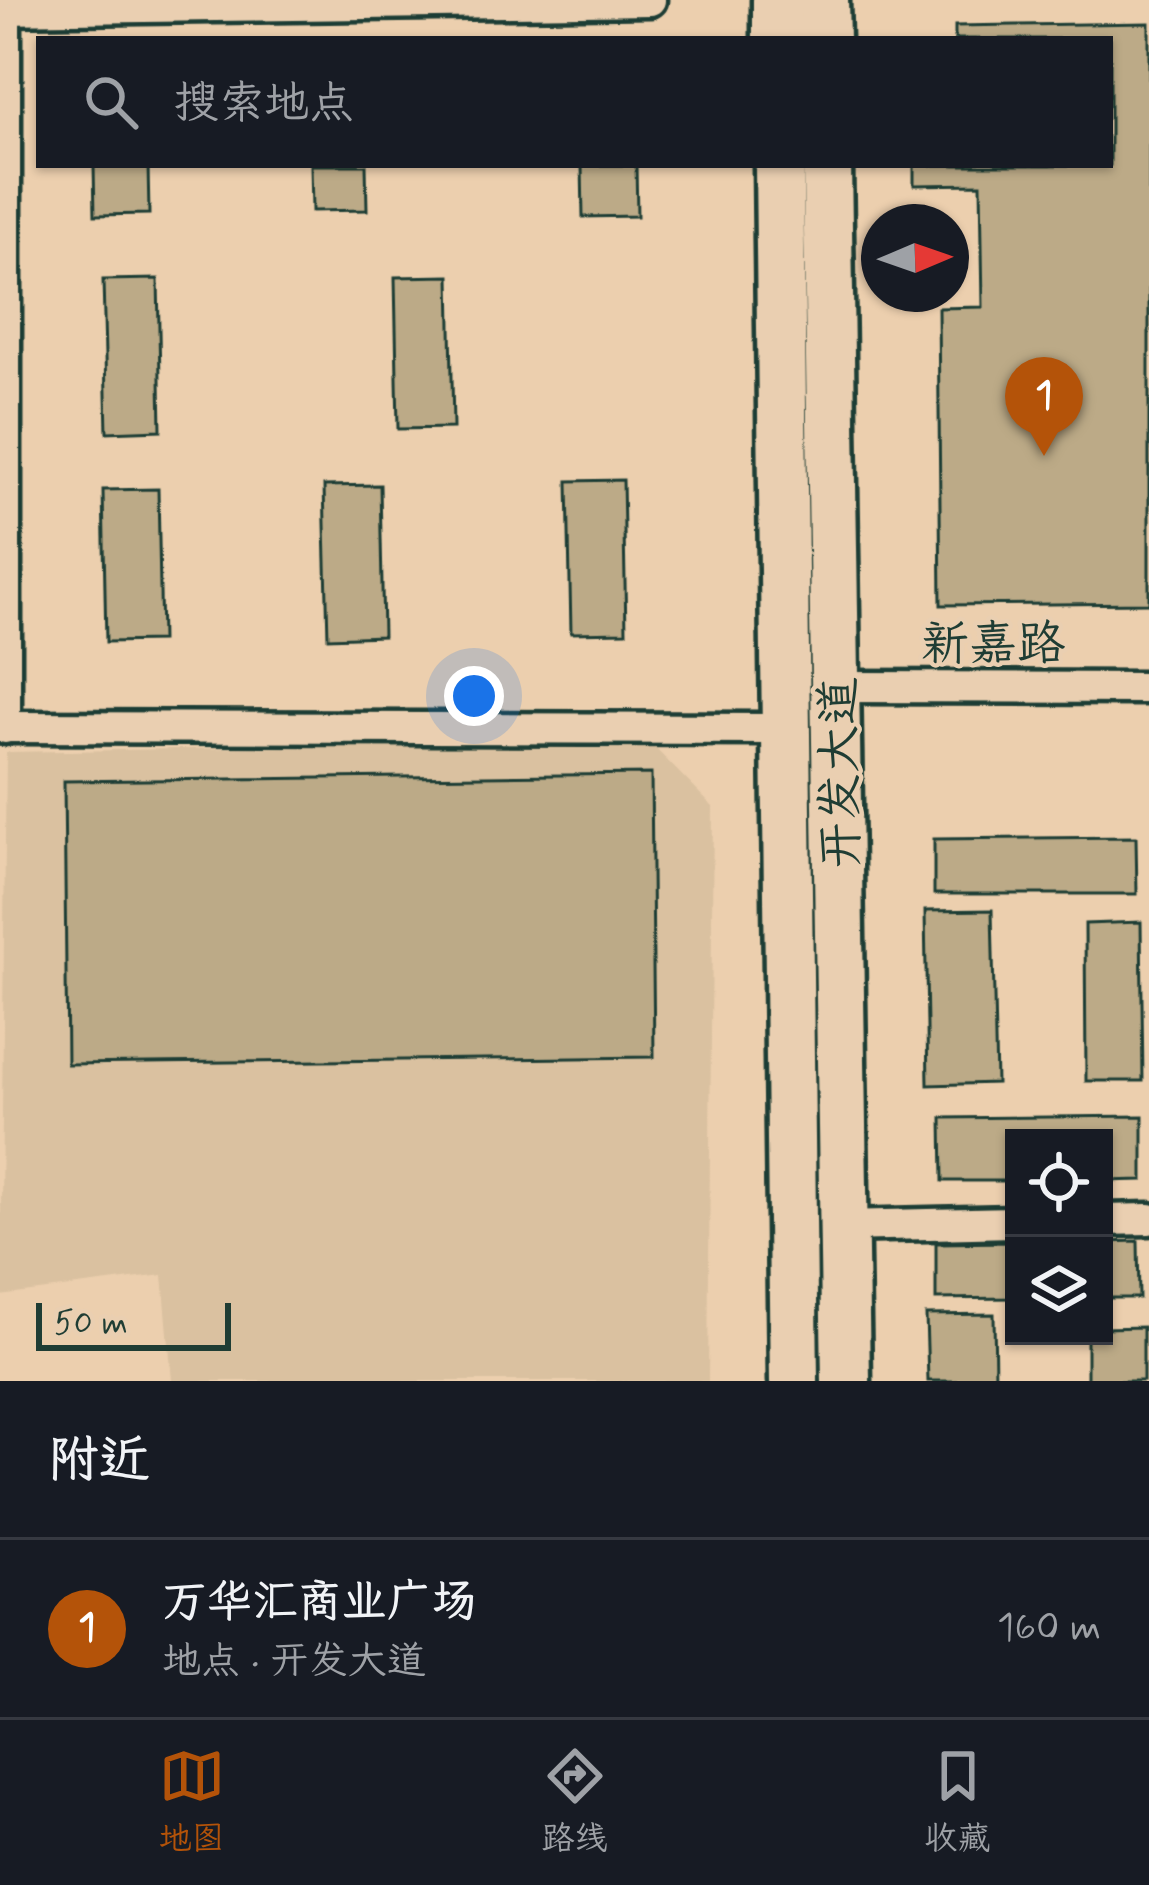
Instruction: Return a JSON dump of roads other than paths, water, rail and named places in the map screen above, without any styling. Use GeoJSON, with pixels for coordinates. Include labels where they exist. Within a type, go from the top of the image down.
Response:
{"type":"FeatureCollection","features":[{"type":"Feature","properties":{"kind":"main road"},"geometry":{"type":"LineString","coordinates":[[777,0],[777,36]]}},
{"type":"Feature","properties":{"kind":"main road"},"geometry":{"type":"LineString","coordinates":[[824,0],[825,36]]}},
{"type":"Feature","properties":{"kind":"main road","name":"开发大道"},"geometry":{"type":"LineString","coordinates":[[779,168],[794,1381]]}},
{"type":"Feature","properties":{"kind":"main road","name":"开发大道"},"geometry":{"type":"LineString","coordinates":[[827,168],[847,1381]]}},
{"type":"Feature","properties":{"kind":"street"},"geometry":{"type":"LineString","coordinates":[[650,0],[4,6],[3,728],[786,729]]}},
{"type":"Feature","properties":{"kind":"street","name":"新嘉路"},"geometry":{"type":"LineString","coordinates":[[837,687],[1149,688]]}},
{"type":"Feature","properties":{"kind":"street"},"geometry":{"type":"LineString","coordinates":[[1113,1220],[1149,1219]]}},
{"type":"Feature","properties":{"kind":"street"},"geometry":{"type":"LineString","coordinates":[[844,1226],[1005,1222]]}},
{"type":"Feature","properties":{"kind":"place","name":"万华汇商业广场"},"geometry":{"type":"Point","coordinates":[1044,456]}}]}
